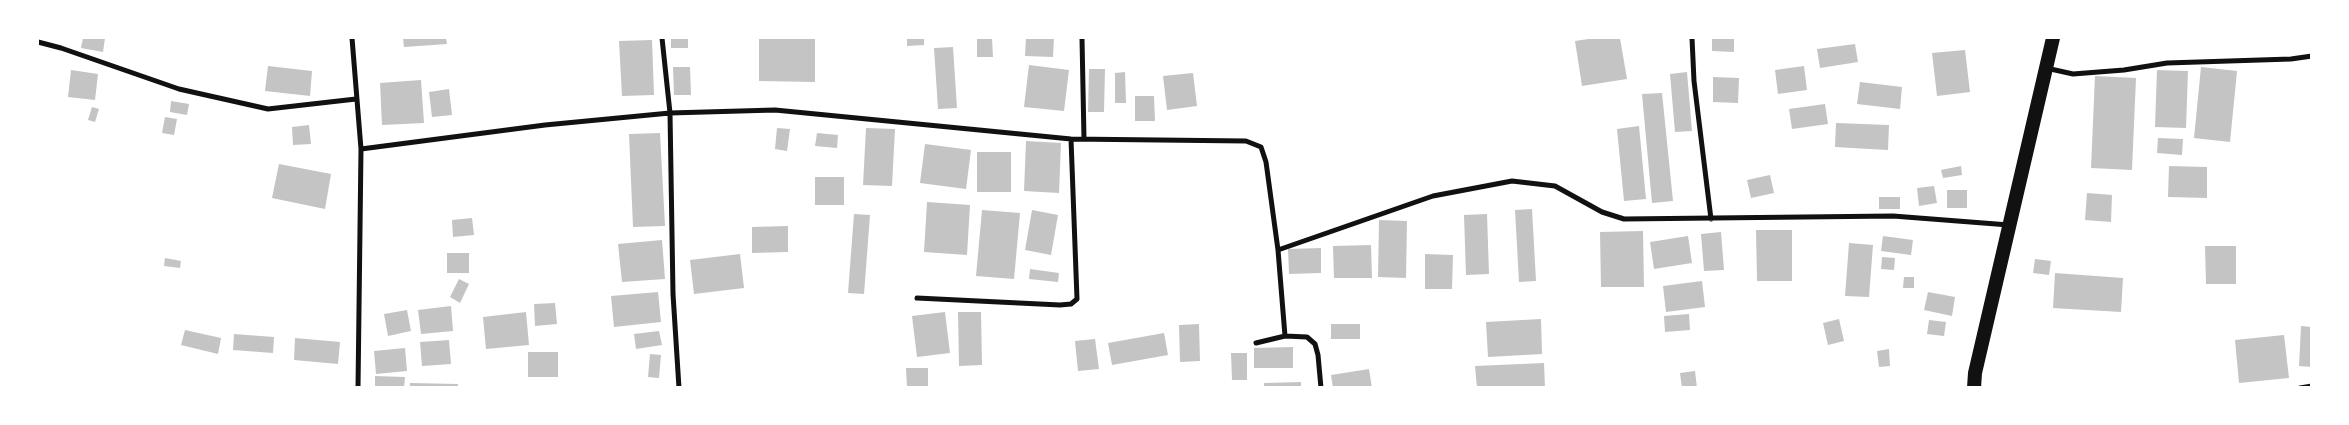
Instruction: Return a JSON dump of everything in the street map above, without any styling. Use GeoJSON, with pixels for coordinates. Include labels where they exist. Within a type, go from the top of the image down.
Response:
{"type":"FeatureCollection","features":[{"type":"Feature","properties":{"kind":"highway"},"geometry":{"type":"LineString","coordinates":[[1974,388],[1975,374],[2053,38]]}},
{"type":"Feature","properties":{"kind":"street"},"geometry":{"type":"LineString","coordinates":[[352,38],[361,149],[358,388]]}},
{"type":"Feature","properties":{"kind":"street"},"geometry":{"type":"LineString","coordinates":[[662,38],[670,113],[673,294],[679,388]]}},
{"type":"Feature","properties":{"kind":"street"},"geometry":{"type":"LineString","coordinates":[[1082,38],[1084,139]]}},
{"type":"Feature","properties":{"kind":"street"},"geometry":{"type":"LineString","coordinates":[[1692,38],[1694,81],[1711,219]]}},
{"type":"Feature","properties":{"kind":"street"},"geometry":{"type":"LineString","coordinates":[[38,42],[61,48],[179,89],[262,108],[356,99]]}},
{"type":"Feature","properties":{"kind":"street"},"geometry":{"type":"LineString","coordinates":[[2046,68],[2073,74],[2124,70],[2167,62],[2290,59],[2312,56]]}},
{"type":"Feature","properties":{"kind":"street"},"geometry":{"type":"LineString","coordinates":[[361,149],[545,125],[670,113],[775,110],[1071,139],[1246,141],[1261,148],[1266,162],[1278,250],[1285,336]]}},
{"type":"Feature","properties":{"kind":"street"},"geometry":{"type":"LineString","coordinates":[[916,298],[1060,305],[1071,304],[1077,298],[1071,139]]}},
{"type":"Feature","properties":{"kind":"street"},"geometry":{"type":"LineString","coordinates":[[1278,250],[1433,196],[1512,181],[1555,186],[1602,212],[1624,219],[1893,216],[2010,225]]}},
{"type":"Feature","properties":{"kind":"street"},"geometry":{"type":"LineString","coordinates":[[1256,342],[1285,336],[1307,337],[1315,344],[1321,388]]}},
{"type":"Feature","properties":{"kind":"street"},"geometry":{"type":"LineString","coordinates":[[2300,388],[2312,386]]}},
{"type":"Feature","properties":{"kind":"building"},"geometry":{"type":"Polygon","coordinates":[[[83,38],[105,38],[103,52],[81,48],[83,38]]]}},
{"type":"Feature","properties":{"kind":"building"},"geometry":{"type":"Polygon","coordinates":[[[403,38],[446,38],[447,44],[404,47],[403,38]]]}},
{"type":"Feature","properties":{"kind":"building"},"geometry":{"type":"Polygon","coordinates":[[[671,38],[688,38],[688,48],[671,48],[671,38]]]}},
{"type":"Feature","properties":{"kind":"building"},"geometry":{"type":"Polygon","coordinates":[[[759,38],[815,38],[815,82],[759,81],[759,38]]]}},
{"type":"Feature","properties":{"kind":"building"},"geometry":{"type":"Polygon","coordinates":[[[907,38],[924,38],[924,45],[907,46],[907,38]]]}},
{"type":"Feature","properties":{"kind":"building"},"geometry":{"type":"Polygon","coordinates":[[[977,38],[992,38],[993,57],[977,57],[977,38]]]}},
{"type":"Feature","properties":{"kind":"building"},"geometry":{"type":"Polygon","coordinates":[[[1026,38],[1054,38],[1053,57],[1025,56],[1026,38]]]}},
{"type":"Feature","properties":{"kind":"building"},"geometry":{"type":"Polygon","coordinates":[[[1595,38],[1620,38],[1627,79],[1582,86],[1575,41],[1595,38]]]}},
{"type":"Feature","properties":{"kind":"building"},"geometry":{"type":"Polygon","coordinates":[[[1712,38],[1734,38],[1734,52],[1712,51],[1712,38]]]}},
{"type":"Feature","properties":{"kind":"building"},"geometry":{"type":"Polygon","coordinates":[[[652,40],[654,95],[622,96],[619,41],[652,40]]]}},
{"type":"Feature","properties":{"kind":"building"},"geometry":{"type":"Polygon","coordinates":[[[1855,44],[1858,62],[1820,68],[1817,49],[1855,44]]]}},
{"type":"Feature","properties":{"kind":"building"},"geometry":{"type":"Polygon","coordinates":[[[953,47],[957,108],[938,109],[934,48],[953,47]]]}},
{"type":"Feature","properties":{"kind":"building"},"geometry":{"type":"Polygon","coordinates":[[[1965,50],[1970,92],[1937,96],[1932,53],[1965,50]]]}},
{"type":"Feature","properties":{"kind":"building"},"geometry":{"type":"Polygon","coordinates":[[[1029,65],[1069,70],[1064,111],[1024,107],[1029,65]]]}},
{"type":"Feature","properties":{"kind":"building"},"geometry":{"type":"Polygon","coordinates":[[[268,66],[312,71],[310,96],[265,91],[268,66]]]}},
{"type":"Feature","properties":{"kind":"building"},"geometry":{"type":"Polygon","coordinates":[[[1804,66],[1807,90],[1778,94],[1775,70],[1804,66]]]}},
{"type":"Feature","properties":{"kind":"building"},"geometry":{"type":"Polygon","coordinates":[[[673,67],[690,67],[691,95],[674,95],[673,67]]]}},
{"type":"Feature","properties":{"kind":"building"},"geometry":{"type":"Polygon","coordinates":[[[2201,67],[2237,71],[2230,142],[2194,138],[2201,67]]]}},
{"type":"Feature","properties":{"kind":"building"},"geometry":{"type":"Polygon","coordinates":[[[1089,69],[1105,69],[1104,112],[1088,112],[1089,69]]]}},
{"type":"Feature","properties":{"kind":"building"},"geometry":{"type":"Polygon","coordinates":[[[71,70],[98,74],[95,100],[68,97],[71,70]]]}},
{"type":"Feature","properties":{"kind":"building"},"geometry":{"type":"Polygon","coordinates":[[[2157,70],[2188,71],[2186,128],[2155,127],[2157,70]]]}},
{"type":"Feature","properties":{"kind":"building"},"geometry":{"type":"Polygon","coordinates":[[[1125,72],[1126,103],[1115,103],[1115,73],[1125,72]]]}},
{"type":"Feature","properties":{"kind":"building"},"geometry":{"type":"Polygon","coordinates":[[[1687,72],[1692,131],[1675,132],[1670,74],[1687,72]]]}},
{"type":"Feature","properties":{"kind":"building"},"geometry":{"type":"Polygon","coordinates":[[[1193,73],[1197,106],[1167,110],[1163,76],[1193,73]]]}},
{"type":"Feature","properties":{"kind":"building"},"geometry":{"type":"Polygon","coordinates":[[[2095,76],[2136,78],[2132,170],[2091,168],[2095,76]]]}},
{"type":"Feature","properties":{"kind":"building"},"geometry":{"type":"Polygon","coordinates":[[[1713,77],[1739,78],[1738,103],[1713,102],[1713,77]]]}},
{"type":"Feature","properties":{"kind":"building"},"geometry":{"type":"Polygon","coordinates":[[[421,80],[424,123],[382,125],[380,83],[421,80]]]}},
{"type":"Feature","properties":{"kind":"building"},"geometry":{"type":"Polygon","coordinates":[[[1860,82],[1902,87],[1900,109],[1857,104],[1860,82]]]}},
{"type":"Feature","properties":{"kind":"building"},"geometry":{"type":"Polygon","coordinates":[[[449,89],[452,115],[432,117],[429,92],[449,89]]]}},
{"type":"Feature","properties":{"kind":"building"},"geometry":{"type":"Polygon","coordinates":[[[1662,93],[1673,201],[1652,203],[1642,94],[1662,93]]]}},
{"type":"Feature","properties":{"kind":"building"},"geometry":{"type":"Polygon","coordinates":[[[1135,96],[1154,96],[1155,121],[1135,121],[1135,96]]]}},
{"type":"Feature","properties":{"kind":"building"},"geometry":{"type":"Polygon","coordinates":[[[171,101],[189,104],[187,115],[170,112],[171,101]]]}},
{"type":"Feature","properties":{"kind":"building"},"geometry":{"type":"Polygon","coordinates":[[[1825,104],[1828,124],[1792,129],[1789,109],[1825,104]]]}},
{"type":"Feature","properties":{"kind":"building"},"geometry":{"type":"Polygon","coordinates":[[[92,107],[99,109],[95,122],[88,120],[92,107]]]}},
{"type":"Feature","properties":{"kind":"building"},"geometry":{"type":"Polygon","coordinates":[[[165,117],[177,119],[174,135],[162,133],[165,117]]]}},
{"type":"Feature","properties":{"kind":"building"},"geometry":{"type":"Polygon","coordinates":[[[1836,123],[1889,125],[1888,150],[1835,147],[1836,123]]]}},
{"type":"Feature","properties":{"kind":"building"},"geometry":{"type":"Polygon","coordinates":[[[309,125],[311,144],[293,145],[292,127],[309,125]]]}},
{"type":"Feature","properties":{"kind":"building"},"geometry":{"type":"Polygon","coordinates":[[[1639,126],[1646,199],[1624,201],[1617,129],[1639,126]]]}},
{"type":"Feature","properties":{"kind":"building"},"geometry":{"type":"Polygon","coordinates":[[[777,128],[790,129],[787,151],[775,149],[777,128]]]}},
{"type":"Feature","properties":{"kind":"building"},"geometry":{"type":"Polygon","coordinates":[[[866,128],[895,129],[892,186],[863,185],[866,128]]]}},
{"type":"Feature","properties":{"kind":"building"},"geometry":{"type":"Polygon","coordinates":[[[660,133],[665,226],[633,227],[629,134],[660,133]]]}},
{"type":"Feature","properties":{"kind":"building"},"geometry":{"type":"Polygon","coordinates":[[[817,133],[838,135],[837,148],[815,146],[817,133]]]}},
{"type":"Feature","properties":{"kind":"building"},"geometry":{"type":"Polygon","coordinates":[[[2158,138],[2183,139],[2182,155],[2157,153],[2158,138]]]}},
{"type":"Feature","properties":{"kind":"building"},"geometry":{"type":"Polygon","coordinates":[[[1026,141],[1061,143],[1059,193],[1024,191],[1026,141]]]}},
{"type":"Feature","properties":{"kind":"building"},"geometry":{"type":"Polygon","coordinates":[[[925,144],[971,150],[966,189],[920,183],[925,144]]]}},
{"type":"Feature","properties":{"kind":"building"},"geometry":{"type":"Polygon","coordinates":[[[977,152],[1011,152],[1011,192],[977,192],[977,152]]]}},
{"type":"Feature","properties":{"kind":"building"},"geometry":{"type":"Polygon","coordinates":[[[279,164],[331,174],[325,209],[272,198],[279,164]]]}},
{"type":"Feature","properties":{"kind":"building"},"geometry":{"type":"Polygon","coordinates":[[[1961,166],[1962,175],[1943,178],[1941,170],[1961,166]]]}},
{"type":"Feature","properties":{"kind":"building"},"geometry":{"type":"Polygon","coordinates":[[[2169,166],[2207,167],[2207,198],[2168,197],[2169,166]]]}},
{"type":"Feature","properties":{"kind":"building"},"geometry":{"type":"Polygon","coordinates":[[[1770,175],[1774,193],[1751,198],[1747,180],[1770,175]]]}},
{"type":"Feature","properties":{"kind":"building"},"geometry":{"type":"Polygon","coordinates":[[[815,177],[844,177],[844,205],[815,205],[815,177]]]}},
{"type":"Feature","properties":{"kind":"building"},"geometry":{"type":"Polygon","coordinates":[[[1934,186],[1937,203],[1919,206],[1917,188],[1934,186]]]}},
{"type":"Feature","properties":{"kind":"building"},"geometry":{"type":"Polygon","coordinates":[[[1947,190],[1967,190],[1967,208],[1947,208],[1947,190]]]}},
{"type":"Feature","properties":{"kind":"building"},"geometry":{"type":"Polygon","coordinates":[[[2087,193],[2112,195],[2111,222],[2085,220],[2087,193]]]}},
{"type":"Feature","properties":{"kind":"building"},"geometry":{"type":"Polygon","coordinates":[[[1879,197],[1900,197],[1900,209],[1879,209],[1879,197]]]}},
{"type":"Feature","properties":{"kind":"building"},"geometry":{"type":"Polygon","coordinates":[[[927,202],[970,205],[967,255],[924,252],[927,202]]]}},
{"type":"Feature","properties":{"kind":"building"},"geometry":{"type":"Polygon","coordinates":[[[1532,209],[1536,281],[1519,282],[1515,210],[1532,209]]]}},
{"type":"Feature","properties":{"kind":"building"},"geometry":{"type":"Polygon","coordinates":[[[982,210],[1020,213],[1014,279],[976,276],[982,210]]]}},
{"type":"Feature","properties":{"kind":"building"},"geometry":{"type":"Polygon","coordinates":[[[1032,210],[1058,215],[1051,255],[1025,250],[1032,210]]]}},
{"type":"Feature","properties":{"kind":"building"},"geometry":{"type":"Polygon","coordinates":[[[854,214],[870,215],[864,294],[848,293],[854,214]]]}},
{"type":"Feature","properties":{"kind":"building"},"geometry":{"type":"Polygon","coordinates":[[[1487,214],[1489,274],[1466,275],[1464,215],[1487,214]]]}},
{"type":"Feature","properties":{"kind":"building"},"geometry":{"type":"Polygon","coordinates":[[[472,218],[474,235],[453,237],[452,220],[472,218]]]}},
{"type":"Feature","properties":{"kind":"building"},"geometry":{"type":"Polygon","coordinates":[[[1379,220],[1407,221],[1406,278],[1378,277],[1379,220]]]}},
{"type":"Feature","properties":{"kind":"building"},"geometry":{"type":"Polygon","coordinates":[[[788,226],[788,252],[752,253],[752,227],[788,226]]]}},
{"type":"Feature","properties":{"kind":"building"},"geometry":{"type":"Polygon","coordinates":[[[1756,230],[1792,230],[1792,281],[1757,281],[1756,230]]]}},
{"type":"Feature","properties":{"kind":"building"},"geometry":{"type":"Polygon","coordinates":[[[1643,231],[1644,287],[1601,287],[1600,232],[1643,231]]]}},
{"type":"Feature","properties":{"kind":"building"},"geometry":{"type":"Polygon","coordinates":[[[1721,232],[1724,270],[1704,271],[1701,234],[1721,232]]]}},
{"type":"Feature","properties":{"kind":"building"},"geometry":{"type":"Polygon","coordinates":[[[1688,236],[1692,263],[1654,269],[1650,242],[1688,236]]]}},
{"type":"Feature","properties":{"kind":"building"},"geometry":{"type":"Polygon","coordinates":[[[1883,236],[1913,240],[1911,255],[1881,251],[1883,236]]]}},
{"type":"Feature","properties":{"kind":"building"},"geometry":{"type":"Polygon","coordinates":[[[662,240],[665,279],[622,282],[618,244],[662,240]]]}},
{"type":"Feature","properties":{"kind":"building"},"geometry":{"type":"Polygon","coordinates":[[[1849,243],[1873,245],[1869,297],[1845,296],[1849,243]]]}},
{"type":"Feature","properties":{"kind":"building"},"geometry":{"type":"Polygon","coordinates":[[[1371,245],[1372,278],[1334,278],[1333,246],[1371,245]]]}},
{"type":"Feature","properties":{"kind":"building"},"geometry":{"type":"Polygon","coordinates":[[[2205,246],[2236,246],[2236,284],[2206,284],[2205,246]]]}},
{"type":"Feature","properties":{"kind":"building"},"geometry":{"type":"Polygon","coordinates":[[[1321,248],[1321,273],[1289,274],[1288,249],[1321,248]]]}},
{"type":"Feature","properties":{"kind":"building"},"geometry":{"type":"Polygon","coordinates":[[[447,253],[469,253],[469,273],[447,273],[447,253]]]}},
{"type":"Feature","properties":{"kind":"building"},"geometry":{"type":"Polygon","coordinates":[[[740,254],[744,288],[694,294],[690,260],[740,254]]]}},
{"type":"Feature","properties":{"kind":"building"},"geometry":{"type":"Polygon","coordinates":[[[1425,254],[1453,255],[1452,289],[1425,289],[1425,254]]]}},
{"type":"Feature","properties":{"kind":"building"},"geometry":{"type":"Polygon","coordinates":[[[1882,257],[1895,258],[1894,270],[1881,269],[1882,257]]]}},
{"type":"Feature","properties":{"kind":"building"},"geometry":{"type":"Polygon","coordinates":[[[165,258],[181,261],[180,268],[164,266],[165,258]]]}},
{"type":"Feature","properties":{"kind":"building"},"geometry":{"type":"Polygon","coordinates":[[[2035,259],[2051,261],[2049,275],[2033,273],[2035,259]]]}},
{"type":"Feature","properties":{"kind":"building"},"geometry":{"type":"Polygon","coordinates":[[[1030,269],[1059,273],[1058,282],[1029,279],[1030,269]]]}},
{"type":"Feature","properties":{"kind":"building"},"geometry":{"type":"Polygon","coordinates":[[[2055,273],[2123,278],[2121,312],[2053,308],[2055,273]]]}},
{"type":"Feature","properties":{"kind":"building"},"geometry":{"type":"Polygon","coordinates":[[[1904,277],[1914,277],[1914,288],[1903,288],[1904,277]]]}},
{"type":"Feature","properties":{"kind":"building"},"geometry":{"type":"Polygon","coordinates":[[[459,279],[469,284],[460,303],[450,297],[459,279]]]}},
{"type":"Feature","properties":{"kind":"building"},"geometry":{"type":"Polygon","coordinates":[[[1702,281],[1705,307],[1666,312],[1663,286],[1702,281]]]}},
{"type":"Feature","properties":{"kind":"building"},"geometry":{"type":"Polygon","coordinates":[[[658,292],[661,322],[614,327],[611,296],[658,292]]]}},
{"type":"Feature","properties":{"kind":"building"},"geometry":{"type":"Polygon","coordinates":[[[1928,292],[1955,297],[1952,316],[1924,310],[1928,292]]]}},
{"type":"Feature","properties":{"kind":"building"},"geometry":{"type":"Polygon","coordinates":[[[555,303],[557,324],[535,326],[534,304],[555,303]]]}},
{"type":"Feature","properties":{"kind":"building"},"geometry":{"type":"Polygon","coordinates":[[[451,306],[453,331],[421,334],[418,310],[451,306]]]}},
{"type":"Feature","properties":{"kind":"building"},"geometry":{"type":"Polygon","coordinates":[[[407,310],[411,331],[388,336],[384,314],[407,310]]]}},
{"type":"Feature","properties":{"kind":"building"},"geometry":{"type":"Polygon","coordinates":[[[526,312],[529,345],[486,349],[483,317],[526,312]]]}},
{"type":"Feature","properties":{"kind":"building"},"geometry":{"type":"Polygon","coordinates":[[[945,312],[950,353],[917,357],[912,316],[945,312]]]}},
{"type":"Feature","properties":{"kind":"building"},"geometry":{"type":"Polygon","coordinates":[[[958,312],[981,312],[982,365],[959,366],[958,312]]]}},
{"type":"Feature","properties":{"kind":"building"},"geometry":{"type":"Polygon","coordinates":[[[1689,314],[1690,330],[1665,332],[1664,316],[1689,314]]]}},
{"type":"Feature","properties":{"kind":"building"},"geometry":{"type":"Polygon","coordinates":[[[1541,319],[1542,354],[1488,357],[1486,322],[1541,319]]]}},
{"type":"Feature","properties":{"kind":"building"},"geometry":{"type":"Polygon","coordinates":[[[1839,319],[1844,341],[1828,345],[1823,323],[1839,319]]]}},
{"type":"Feature","properties":{"kind":"building"},"geometry":{"type":"Polygon","coordinates":[[[1929,320],[1946,322],[1944,336],[1927,334],[1929,320]]]}},
{"type":"Feature","properties":{"kind":"building"},"geometry":{"type":"Polygon","coordinates":[[[1199,324],[1200,361],[1180,362],[1179,325],[1199,324]]]}},
{"type":"Feature","properties":{"kind":"building"},"geometry":{"type":"Polygon","coordinates":[[[1331,324],[1360,324],[1360,339],[1331,339],[1331,324]]]}},
{"type":"Feature","properties":{"kind":"building"},"geometry":{"type":"Polygon","coordinates":[[[2301,326],[2312,327],[2312,367],[2299,366],[2301,326]]]}},
{"type":"Feature","properties":{"kind":"building"},"geometry":{"type":"Polygon","coordinates":[[[185,330],[221,338],[218,354],[181,345],[185,330]]]}},
{"type":"Feature","properties":{"kind":"building"},"geometry":{"type":"Polygon","coordinates":[[[659,331],[662,345],[636,349],[634,334],[659,331]]]}},
{"type":"Feature","properties":{"kind":"building"},"geometry":{"type":"Polygon","coordinates":[[[1164,333],[1168,355],[1112,365],[1108,343],[1164,333]]]}},
{"type":"Feature","properties":{"kind":"building"},"geometry":{"type":"Polygon","coordinates":[[[234,334],[274,337],[273,353],[233,350],[234,334]]]}},
{"type":"Feature","properties":{"kind":"building"},"geometry":{"type":"Polygon","coordinates":[[[2284,335],[2289,378],[2239,383],[2235,340],[2284,335]]]}},
{"type":"Feature","properties":{"kind":"building"},"geometry":{"type":"Polygon","coordinates":[[[295,338],[340,342],[338,364],[294,360],[295,338]]]}},
{"type":"Feature","properties":{"kind":"building"},"geometry":{"type":"Polygon","coordinates":[[[1095,339],[1099,369],[1078,371],[1075,341],[1095,339]]]}},
{"type":"Feature","properties":{"kind":"building"},"geometry":{"type":"Polygon","coordinates":[[[449,340],[451,364],[422,366],[420,342],[449,340]]]}},
{"type":"Feature","properties":{"kind":"building"},"geometry":{"type":"Polygon","coordinates":[[[1293,347],[1293,368],[1254,368],[1254,348],[1293,347]]]}},
{"type":"Feature","properties":{"kind":"building"},"geometry":{"type":"Polygon","coordinates":[[[405,348],[407,371],[376,374],[374,351],[405,348]]]}},
{"type":"Feature","properties":{"kind":"building"},"geometry":{"type":"Polygon","coordinates":[[[1889,349],[1890,366],[1879,367],[1877,351],[1889,349]]]}},
{"type":"Feature","properties":{"kind":"building"},"geometry":{"type":"Polygon","coordinates":[[[528,352],[558,352],[558,377],[528,377],[528,352]]]}},
{"type":"Feature","properties":{"kind":"building"},"geometry":{"type":"Polygon","coordinates":[[[1231,353],[1247,353],[1247,380],[1232,380],[1231,353]]]}},
{"type":"Feature","properties":{"kind":"building"},"geometry":{"type":"Polygon","coordinates":[[[650,354],[661,355],[659,378],[648,377],[650,354]]]}},
{"type":"Feature","properties":{"kind":"building"},"geometry":{"type":"Polygon","coordinates":[[[1544,363],[1545,388],[1477,388],[1475,366],[1544,363]]]}},
{"type":"Feature","properties":{"kind":"building"},"geometry":{"type":"Polygon","coordinates":[[[906,368],[928,368],[928,388],[907,388],[906,368]]]}},
{"type":"Feature","properties":{"kind":"building"},"geometry":{"type":"Polygon","coordinates":[[[1369,369],[1372,388],[1333,388],[1331,375],[1369,369]]]}},
{"type":"Feature","properties":{"kind":"building"},"geometry":{"type":"Polygon","coordinates":[[[1695,371],[1697,388],[1682,388],[1680,373],[1695,371]]]}},
{"type":"Feature","properties":{"kind":"building"},"geometry":{"type":"Polygon","coordinates":[[[375,376],[405,377],[404,388],[375,388],[375,376]]]}},
{"type":"Feature","properties":{"kind":"building"},"geometry":{"type":"Polygon","coordinates":[[[1301,382],[1301,388],[1264,388],[1264,383],[1301,382]]]}},
{"type":"Feature","properties":{"kind":"building"},"geometry":{"type":"Polygon","coordinates":[[[410,383],[458,384],[458,388],[410,388],[410,383]]]}}]}
